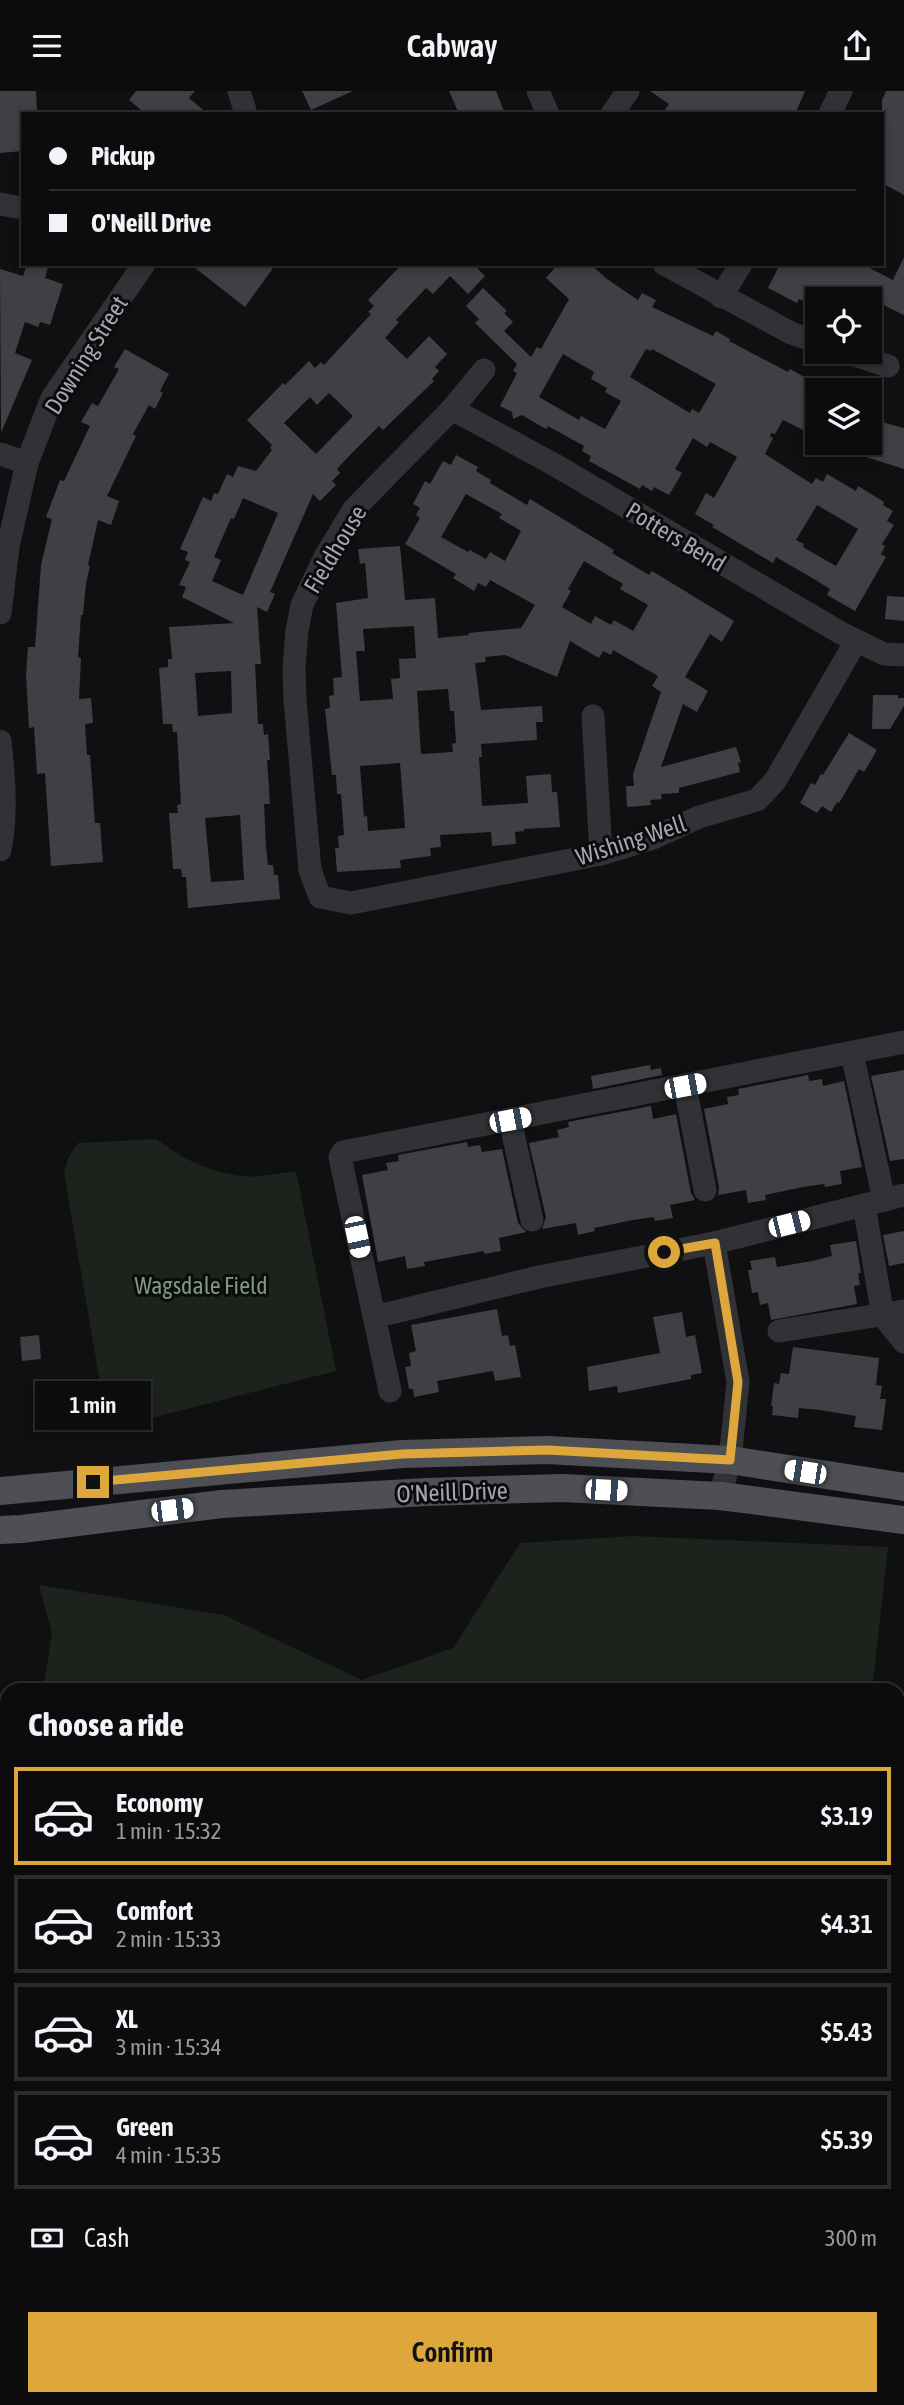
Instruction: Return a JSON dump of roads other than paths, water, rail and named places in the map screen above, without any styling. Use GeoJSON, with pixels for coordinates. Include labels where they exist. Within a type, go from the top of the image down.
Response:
{"type":"FeatureCollection","features":[{"type":"Feature","properties":{"kind":"main road","name":"O'Neill Drive"},"geometry":{"type":"LineString","coordinates":[[0,1491],[402,1454],[547,1450],[730,1460],[904,1487]]}},
{"type":"Feature","properties":{"kind":"main road","name":"O'Neill Drive"},"geometry":{"type":"LineString","coordinates":[[0,1530],[222,1504],[426,1492],[562,1488],[720,1496],[904,1520]]}},
{"type":"Feature","properties":{"kind":"street"},"geometry":{"type":"LineString","coordinates":[[239,91],[245,112]]}},
{"type":"Feature","properties":{"kind":"street"},"geometry":{"type":"LineString","coordinates":[[538,91],[547,112]]}},
{"type":"Feature","properties":{"kind":"street"},"geometry":{"type":"LineString","coordinates":[[613,112],[628,91]]}},
{"type":"Feature","properties":{"kind":"street"},"geometry":{"type":"LineString","coordinates":[[831,112],[841,91]]}},
{"type":"Feature","properties":{"kind":"street"},"geometry":{"type":"LineString","coordinates":[[0,204],[21,208]]}},
{"type":"Feature","properties":{"kind":"street","name":"Downing Street"},"geometry":{"type":"LineString","coordinates":[[0,613],[8,547],[27,463],[52,398],[139,266]]}},
{"type":"Feature","properties":{"kind":"street"},"geometry":{"type":"LineString","coordinates":[[668,266],[791,333],[805,338]]}},
{"type":"Feature","properties":{"kind":"street"},"geometry":{"type":"LineString","coordinates":[[721,296],[739,266]]}},
{"type":"Feature","properties":{"kind":"street"},"geometry":{"type":"LineString","coordinates":[[882,364],[888,366]]}},
{"type":"Feature","properties":{"kind":"street","name":"Fieldhouse"},"geometry":{"type":"LineString","coordinates":[[320,897],[310,870],[295,700],[294,667],[302,605],[325,557],[354,509],[452,409],[484,370]]}},
{"type":"Feature","properties":{"kind":"street","name":"Potters Bend"},"geometry":{"type":"LineString","coordinates":[[452,409],[555,465],[856,641],[884,654],[904,655]]}},
{"type":"Feature","properties":{"kind":"street"},"geometry":{"type":"LineString","coordinates":[[0,454],[27,463]]}},
{"type":"Feature","properties":{"kind":"street","name":"Wishing Well"},"geometry":{"type":"LineString","coordinates":[[320,897],[351,903],[601,854],[653,838],[699,817],[757,800],[775,781],[856,641]]}},
{"type":"Feature","properties":{"kind":"street"},"geometry":{"type":"LineString","coordinates":[[593,716],[601,854]]}},
{"type":"Feature","properties":{"kind":"street"},"geometry":{"type":"LineString","coordinates":[[0,741],[4,772],[4,829],[0,850]]}},
{"type":"Feature","properties":{"kind":"street"},"geometry":{"type":"LineString","coordinates":[[390,1391],[340,1154],[904,1042]]}},
{"type":"Feature","properties":{"kind":"street"},"geometry":{"type":"LineString","coordinates":[[852,1053],[884,1200],[893,1313],[904,1342]]}},
{"type":"Feature","properties":{"kind":"street"},"geometry":{"type":"LineString","coordinates":[[685,1086],[705,1190]]}},
{"type":"Feature","properties":{"kind":"street"},"geometry":{"type":"LineString","coordinates":[[510,1120],[532,1220]]}},
{"type":"Feature","properties":{"kind":"street"},"geometry":{"type":"LineString","coordinates":[[374,1317],[539,1277],[715,1243],[884,1200]]}},
{"type":"Feature","properties":{"kind":"street"},"geometry":{"type":"LineString","coordinates":[[715,1243],[738,1382],[730,1460],[720,1496]]}},
{"type":"Feature","properties":{"kind":"street"},"geometry":{"type":"LineString","coordinates":[[779,1331],[893,1313]]}},
{"type":"Feature","properties":{"kind":"park label","name":"Wagsdale Field"},"geometry":{"type":"Point","coordinates":[201,1285]}}]}
